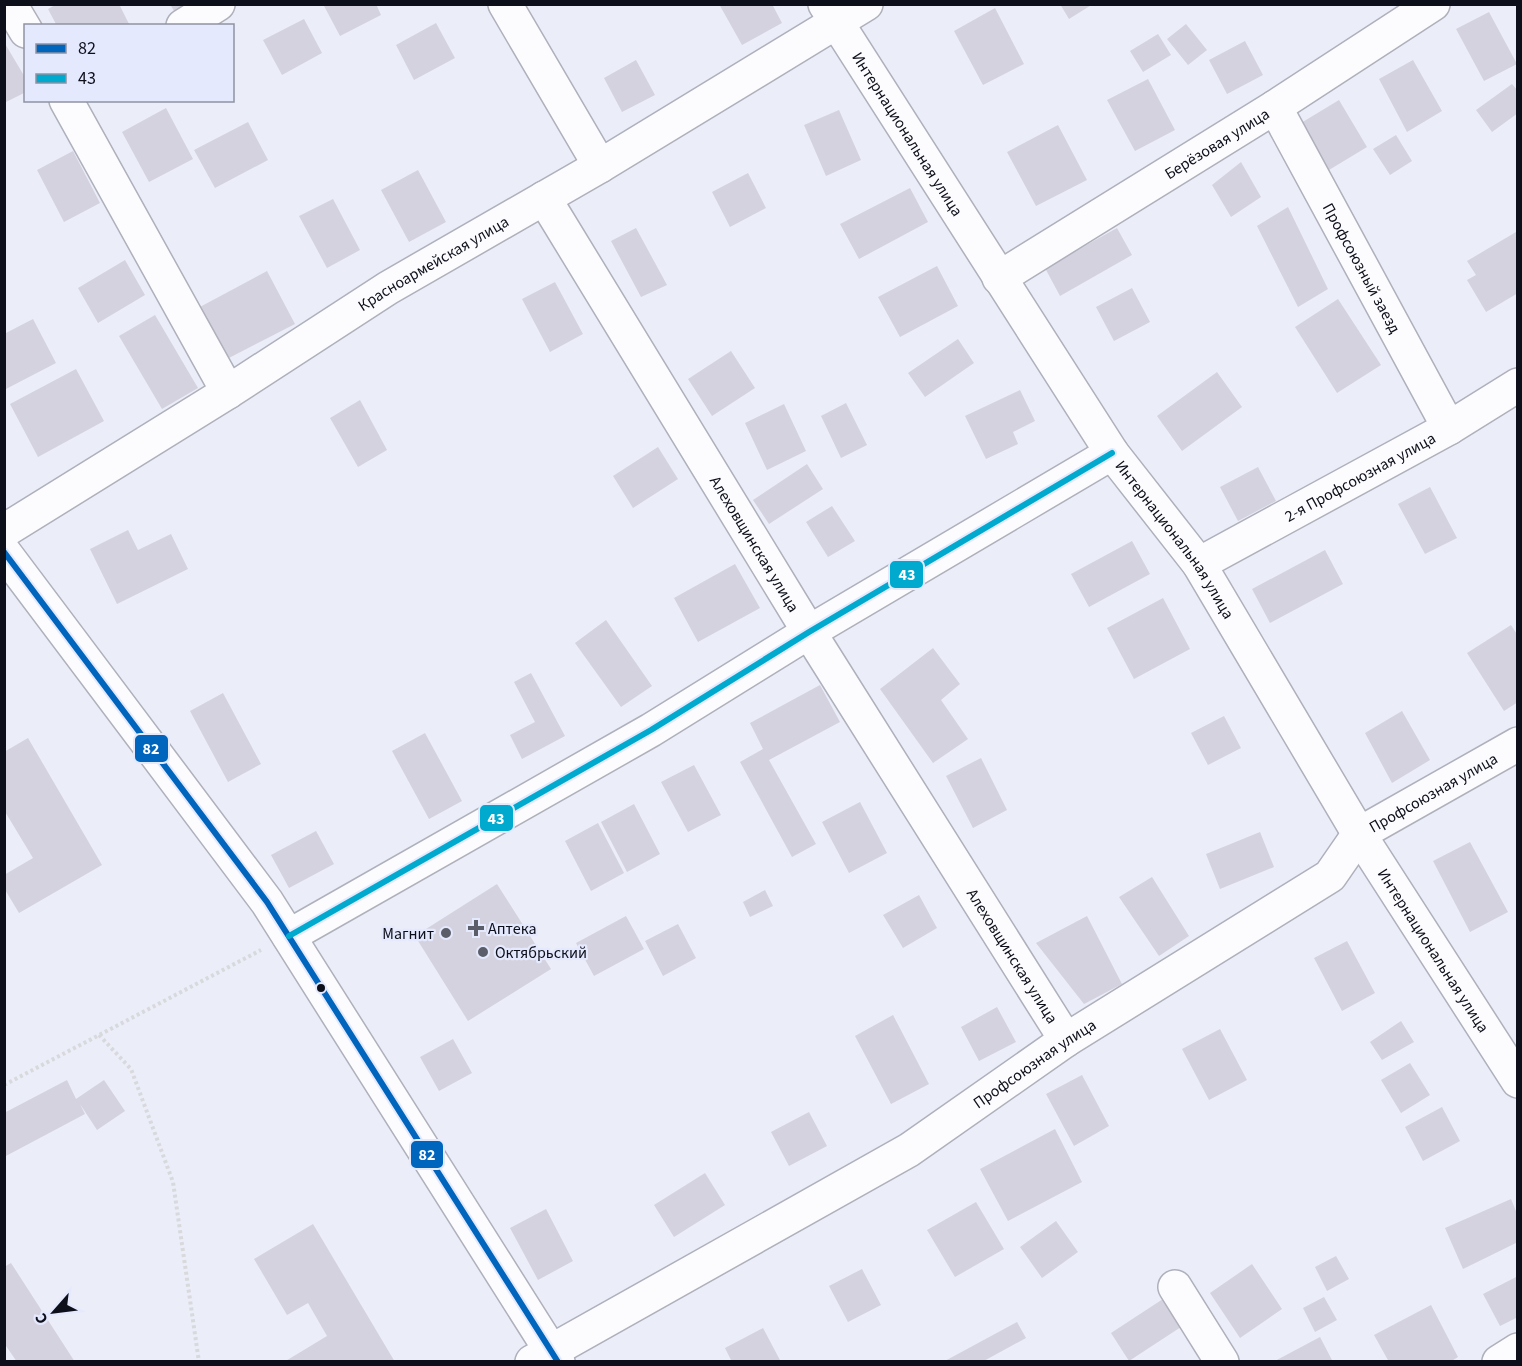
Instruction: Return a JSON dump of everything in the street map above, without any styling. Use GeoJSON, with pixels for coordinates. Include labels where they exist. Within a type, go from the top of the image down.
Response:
{"type":"FeatureCollection","features":[{"type":"Feature","properties":{"kind":"street"},"geometry":{"type":"LineString","coordinates":[[10,4],[24,28]]}},
{"type":"Feature","properties":{"kind":"street"},"geometry":{"type":"LineString","coordinates":[[186,24],[218,4]]}},
{"type":"Feature","properties":{"kind":"street"},"geometry":{"type":"LineString","coordinates":[[505,4],[600,166]]}},
{"type":"Feature","properties":{"kind":"street","name":"Красноармейская улица"},"geometry":{"type":"LineString","coordinates":[[4,531],[228,392],[388,288],[600,166],[830,14],[866,4]]}},
{"type":"Feature","properties":{"kind":"street","name":"Берёзовая улица"},"geometry":{"type":"LineString","coordinates":[[999,278],[1275,107],[1433,4]]}},
{"type":"Feature","properties":{"kind":"street","name":"Интернациональная улица"},"geometry":{"type":"LineString","coordinates":[[830,14],[1112,453],[1199,564],[1359,834],[1518,1081]]}},
{"type":"Feature","properties":{"kind":"street"},"geometry":{"type":"LineString","coordinates":[[67,102],[228,392]]}},
{"type":"Feature","properties":{"kind":"street","name":"Профсоюзный заезд"},"geometry":{"type":"LineString","coordinates":[[1275,107],[1449,428]]}},
{"type":"Feature","properties":{"kind":"street","name":"Алеховщинская улица"},"geometry":{"type":"LineString","coordinates":[[543,198],[809,632],[1066,1040]]}},
{"type":"Feature","properties":{"kind":"street","name":"2-я Профсоюзная улица"},"geometry":{"type":"LineString","coordinates":[[1199,564],[1449,428],[1518,385]]}},
{"type":"Feature","properties":{"kind":"street"},"geometry":{"type":"LineString","coordinates":[[289,936],[651,730],[809,632],[1112,453]]}},
{"type":"Feature","properties":{"kind":"street"},"geometry":{"type":"LineString","coordinates":[[4,552],[267,902],[547,1358]]}},
{"type":"Feature","properties":{"kind":"street","name":"Профсоюзная улица"},"geometry":{"type":"LineString","coordinates":[[547,1358],[909,1150],[1066,1040],[1330,876],[1359,834],[1518,744]]}},
{"type":"Feature","properties":{"kind":"street"},"geometry":{"type":"LineString","coordinates":[[1175,1287],[1222,1362]]}},
{"type":"Feature","properties":{"kind":"street"},"geometry":{"type":"LineString","coordinates":[[1498,1362],[1518,1350]]}},
{"type":"Feature","properties":{"kind":"path"},"geometry":{"type":"LineString","coordinates":[[4,1085],[289,936]]}},
{"type":"Feature","properties":{"kind":"path"},"geometry":{"type":"LineString","coordinates":[[99,1035],[131,1069],[172,1182],[199,1362]]}},
{"type":"Feature","properties":{"kind":"building"},"geometry":{"type":"Polygon","coordinates":[[[57,4],[119,4],[129,24],[56,24],[48,9],[57,4]]]}},
{"type":"Feature","properties":{"kind":"building"},"geometry":{"type":"Polygon","coordinates":[[[170,4],[185,4],[174,11],[170,4]]]}},
{"type":"Feature","properties":{"kind":"building"},"geometry":{"type":"Polygon","coordinates":[[[323,4],[376,4],[381,15],[340,36],[323,4]]]}},
{"type":"Feature","properties":{"kind":"building"},"geometry":{"type":"Polygon","coordinates":[[[719,4],[772,4],[782,23],[742,45],[719,4]]]}},
{"type":"Feature","properties":{"kind":"building"},"geometry":{"type":"Polygon","coordinates":[[[1060,4],[1093,4],[1069,19],[1060,4]]]}},
{"type":"Feature","properties":{"kind":"building"},"geometry":{"type":"Polygon","coordinates":[[[995,8],[1024,64],[983,85],[954,31],[995,8]]]}},
{"type":"Feature","properties":{"kind":"building"},"geometry":{"type":"Polygon","coordinates":[[[1489,12],[1517,64],[1484,81],[1456,29],[1489,12]]]}},
{"type":"Feature","properties":{"kind":"building"},"geometry":{"type":"Polygon","coordinates":[[[304,19],[322,53],[282,75],[263,40],[304,19]]]}},
{"type":"Feature","properties":{"kind":"building"},"geometry":{"type":"Polygon","coordinates":[[[436,23],[455,58],[414,80],[396,45],[436,23]]]}},
{"type":"Feature","properties":{"kind":"building"},"geometry":{"type":"Polygon","coordinates":[[[1186,24],[1207,50],[1188,65],[1167,39],[1186,24]]]}},
{"type":"Feature","properties":{"kind":"building"},"geometry":{"type":"Polygon","coordinates":[[[1158,34],[1171,55],[1143,72],[1130,51],[1158,34]]]}},
{"type":"Feature","properties":{"kind":"building"},"geometry":{"type":"Polygon","coordinates":[[[1245,41],[1263,75],[1227,94],[1209,60],[1245,41]]]}},
{"type":"Feature","properties":{"kind":"building"},"geometry":{"type":"Polygon","coordinates":[[[4,42],[24,76],[24,93],[4,103],[4,42]]]}},
{"type":"Feature","properties":{"kind":"building"},"geometry":{"type":"Polygon","coordinates":[[[636,60],[655,95],[622,112],[604,78],[636,60]]]}},
{"type":"Feature","properties":{"kind":"building"},"geometry":{"type":"Polygon","coordinates":[[[1413,60],[1442,111],[1407,132],[1379,79],[1413,60]]]}},
{"type":"Feature","properties":{"kind":"building"},"geometry":{"type":"Polygon","coordinates":[[[1148,79],[1175,130],[1135,151],[1107,100],[1148,79]]]}},
{"type":"Feature","properties":{"kind":"building"},"geometry":{"type":"Polygon","coordinates":[[[1512,84],[1518,91],[1518,113],[1492,132],[1476,110],[1512,84]]]}},
{"type":"Feature","properties":{"kind":"building"},"geometry":{"type":"Polygon","coordinates":[[[1339,100],[1367,147],[1329,170],[1301,123],[1339,100]]]}},
{"type":"Feature","properties":{"kind":"building"},"geometry":{"type":"Polygon","coordinates":[[[166,108],[193,159],[149,182],[122,132],[166,108]]]}},
{"type":"Feature","properties":{"kind":"building"},"geometry":{"type":"Polygon","coordinates":[[[839,110],[861,160],[826,176],[804,125],[839,110]]]}},
{"type":"Feature","properties":{"kind":"building"},"geometry":{"type":"Polygon","coordinates":[[[248,122],[268,160],[215,188],[194,150],[248,122]]]}},
{"type":"Feature","properties":{"kind":"building"},"geometry":{"type":"Polygon","coordinates":[[[1058,125],[1087,180],[1036,206],[1007,152],[1058,125]]]}},
{"type":"Feature","properties":{"kind":"building"},"geometry":{"type":"Polygon","coordinates":[[[1396,135],[1412,161],[1390,175],[1373,149],[1396,135]]]}},
{"type":"Feature","properties":{"kind":"building"},"geometry":{"type":"Polygon","coordinates":[[[73,151],[100,203],[64,222],[37,170],[73,151]]]}},
{"type":"Feature","properties":{"kind":"building"},"geometry":{"type":"Polygon","coordinates":[[[1241,162],[1261,197],[1231,217],[1212,185],[1241,162]]]}},
{"type":"Feature","properties":{"kind":"building"},"geometry":{"type":"Polygon","coordinates":[[[418,170],[446,222],[409,242],[381,190],[418,170]]]}},
{"type":"Feature","properties":{"kind":"building"},"geometry":{"type":"Polygon","coordinates":[[[748,173],[766,208],[730,227],[712,192],[748,173]]]}},
{"type":"Feature","properties":{"kind":"building"},"geometry":{"type":"Polygon","coordinates":[[[910,188],[928,222],[859,259],[840,224],[910,188]]]}},
{"type":"Feature","properties":{"kind":"building"},"geometry":{"type":"Polygon","coordinates":[[[333,199],[360,250],[327,268],[299,216],[333,199]]]}},
{"type":"Feature","properties":{"kind":"building"},"geometry":{"type":"Polygon","coordinates":[[[1288,207],[1328,289],[1298,307],[1257,226],[1288,207]]]}},
{"type":"Feature","properties":{"kind":"building"},"geometry":{"type":"Polygon","coordinates":[[[636,228],[667,285],[641,297],[611,241],[636,228]]]}},
{"type":"Feature","properties":{"kind":"building"},"geometry":{"type":"Polygon","coordinates":[[[1117,228],[1132,255],[1060,296],[1045,268],[1117,228]]]}},
{"type":"Feature","properties":{"kind":"building"},"geometry":{"type":"Polygon","coordinates":[[[1516,232],[1518,293],[1486,312],[1467,280],[1476,275],[1467,261],[1516,232]]]}},
{"type":"Feature","properties":{"kind":"building"},"geometry":{"type":"Polygon","coordinates":[[[125,260],[145,295],[98,323],[78,288],[125,260]]]}},
{"type":"Feature","properties":{"kind":"building"},"geometry":{"type":"Polygon","coordinates":[[[937,266],[958,306],[900,337],[878,297],[937,266]]]}},
{"type":"Feature","properties":{"kind":"building"},"geometry":{"type":"Polygon","coordinates":[[[267,271],[295,324],[225,360],[198,308],[267,271]]]}},
{"type":"Feature","properties":{"kind":"building"},"geometry":{"type":"Polygon","coordinates":[[[555,282],[583,334],[550,352],[522,299],[555,282]]]}},
{"type":"Feature","properties":{"kind":"building"},"geometry":{"type":"Polygon","coordinates":[[[1132,288],[1150,322],[1114,341],[1096,307],[1132,288]]]}},
{"type":"Feature","properties":{"kind":"building"},"geometry":{"type":"Polygon","coordinates":[[[1338,299],[1381,365],[1337,393],[1295,327],[1338,299]]]}},
{"type":"Feature","properties":{"kind":"building"},"geometry":{"type":"Polygon","coordinates":[[[155,315],[198,388],[162,409],[119,336],[155,315]]]}},
{"type":"Feature","properties":{"kind":"building"},"geometry":{"type":"Polygon","coordinates":[[[33,319],[56,363],[4,390],[4,334],[33,319]]]}},
{"type":"Feature","properties":{"kind":"building"},"geometry":{"type":"Polygon","coordinates":[[[958,339],[974,363],[925,397],[908,373],[958,339]]]}},
{"type":"Feature","properties":{"kind":"building"},"geometry":{"type":"Polygon","coordinates":[[[731,351],[755,388],[712,416],[688,379],[731,351]]]}},
{"type":"Feature","properties":{"kind":"building"},"geometry":{"type":"Polygon","coordinates":[[[76,369],[104,421],[38,457],[10,404],[76,369]]]}},
{"type":"Feature","properties":{"kind":"building"},"geometry":{"type":"Polygon","coordinates":[[[1217,372],[1242,407],[1182,451],[1157,416],[1217,372]]]}},
{"type":"Feature","properties":{"kind":"building"},"geometry":{"type":"Polygon","coordinates":[[[1020,390],[1035,421],[1013,432],[1018,444],[986,459],[965,416],[1020,390]]]}},
{"type":"Feature","properties":{"kind":"building"},"geometry":{"type":"Polygon","coordinates":[[[360,400],[387,450],[358,467],[330,418],[360,400]]]}},
{"type":"Feature","properties":{"kind":"building"},"geometry":{"type":"Polygon","coordinates":[[[846,403],[867,445],[841,458],[821,416],[846,403]]]}},
{"type":"Feature","properties":{"kind":"building"},"geometry":{"type":"Polygon","coordinates":[[[784,404],[806,451],[767,470],[745,423],[784,404]]]}},
{"type":"Feature","properties":{"kind":"building"},"geometry":{"type":"Polygon","coordinates":[[[658,447],[678,479],[633,508],[613,476],[658,447]]]}},
{"type":"Feature","properties":{"kind":"building"},"geometry":{"type":"Polygon","coordinates":[[[807,464],[823,489],[769,524],[753,500],[807,464]]]}},
{"type":"Feature","properties":{"kind":"building"},"geometry":{"type":"Polygon","coordinates":[[[1258,467],[1276,501],[1238,521],[1220,487],[1258,467]]]}},
{"type":"Feature","properties":{"kind":"building"},"geometry":{"type":"Polygon","coordinates":[[[1430,487],[1457,538],[1425,554],[1398,504],[1430,487]]]}},
{"type":"Feature","properties":{"kind":"building"},"geometry":{"type":"Polygon","coordinates":[[[832,506],[855,541],[828,557],[806,522],[832,506]]]}},
{"type":"Feature","properties":{"kind":"building"},"geometry":{"type":"Polygon","coordinates":[[[128,530],[138,550],[171,534],[188,569],[117,604],[90,549],[128,530]]]}},
{"type":"Feature","properties":{"kind":"building"},"geometry":{"type":"Polygon","coordinates":[[[1132,541],[1150,574],[1089,607],[1071,574],[1132,541]]]}},
{"type":"Feature","properties":{"kind":"building"},"geometry":{"type":"Polygon","coordinates":[[[1325,550],[1343,584],[1270,623],[1252,589],[1325,550]]]}},
{"type":"Feature","properties":{"kind":"building"},"geometry":{"type":"Polygon","coordinates":[[[735,564],[760,608],[698,642],[674,598],[735,564]]]}},
{"type":"Feature","properties":{"kind":"building"},"geometry":{"type":"Polygon","coordinates":[[[1163,598],[1190,649],[1134,679],[1107,628],[1163,598]]]}},
{"type":"Feature","properties":{"kind":"building"},"geometry":{"type":"Polygon","coordinates":[[[606,620],[652,686],[621,707],[575,643],[606,620]]]}},
{"type":"Feature","properties":{"kind":"building"},"geometry":{"type":"Polygon","coordinates":[[[1511,625],[1518,636],[1518,702],[1504,711],[1467,653],[1511,625]]]}},
{"type":"Feature","properties":{"kind":"building"},"geometry":{"type":"Polygon","coordinates":[[[933,648],[960,684],[941,700],[968,739],[933,763],[880,689],[933,648]]]}},
{"type":"Feature","properties":{"kind":"building"},"geometry":{"type":"Polygon","coordinates":[[[531,673],[565,736],[522,759],[510,735],[535,722],[514,682],[531,673]]]}},
{"type":"Feature","properties":{"kind":"building"},"geometry":{"type":"Polygon","coordinates":[[[820,685],[840,722],[769,760],[816,844],[792,857],[740,762],[763,749],[750,723],[820,685]]]}},
{"type":"Feature","properties":{"kind":"building"},"geometry":{"type":"Polygon","coordinates":[[[223,693],[261,764],[228,782],[190,711],[223,693]]]}},
{"type":"Feature","properties":{"kind":"building"},"geometry":{"type":"Polygon","coordinates":[[[1402,711],[1430,760],[1392,783],[1365,733],[1402,711]]]}},
{"type":"Feature","properties":{"kind":"building"},"geometry":{"type":"Polygon","coordinates":[[[1224,716],[1241,748],[1208,765],[1191,733],[1224,716]]]}},
{"type":"Feature","properties":{"kind":"building"},"geometry":{"type":"Polygon","coordinates":[[[425,733],[462,801],[429,819],[392,751],[425,733]]]}},
{"type":"Feature","properties":{"kind":"building"},"geometry":{"type":"Polygon","coordinates":[[[28,738],[102,865],[19,913],[4,888],[4,875],[33,858],[4,810],[4,752],[28,738]]]}},
{"type":"Feature","properties":{"kind":"building"},"geometry":{"type":"Polygon","coordinates":[[[981,758],[1007,810],[973,828],[946,776],[981,758]]]}},
{"type":"Feature","properties":{"kind":"building"},"geometry":{"type":"Polygon","coordinates":[[[694,765],[721,815],[688,832],[661,782],[694,765]]]}},
{"type":"Feature","properties":{"kind":"building"},"geometry":{"type":"Polygon","coordinates":[[[860,802],[887,853],[849,873],[822,822],[860,802]]]}},
{"type":"Feature","properties":{"kind":"building"},"geometry":{"type":"Polygon","coordinates":[[[634,804],[660,854],[627,872],[601,822],[634,804]]]}},
{"type":"Feature","properties":{"kind":"building"},"geometry":{"type":"Polygon","coordinates":[[[598,823],[624,873],[591,891],[565,841],[598,823]]]}},
{"type":"Feature","properties":{"kind":"building"},"geometry":{"type":"Polygon","coordinates":[[[316,831],[334,864],[289,888],[271,855],[316,831]]]}},
{"type":"Feature","properties":{"kind":"building"},"geometry":{"type":"Polygon","coordinates":[[[1260,832],[1274,867],[1220,889],[1206,854],[1260,832]]]}},
{"type":"Feature","properties":{"kind":"building"},"geometry":{"type":"Polygon","coordinates":[[[1470,842],[1508,912],[1470,932],[1433,861],[1470,842]]]}},
{"type":"Feature","properties":{"kind":"building"},"geometry":{"type":"Polygon","coordinates":[[[1152,877],[1189,936],[1159,956],[1119,897],[1152,877]]]}},
{"type":"Feature","properties":{"kind":"building","name":"Октябрьский"},"geometry":{"type":"Polygon","coordinates":[[[497,884],[551,969],[468,1021],[415,936],[497,884]]]}},
{"type":"Feature","properties":{"kind":"building"},"geometry":{"type":"Polygon","coordinates":[[[765,890],[773,906],[750,917],[743,902],[765,890]]]}},
{"type":"Feature","properties":{"kind":"building"},"geometry":{"type":"Polygon","coordinates":[[[919,895],[937,928],[903,948],[883,915],[919,895]]]}},
{"type":"Feature","properties":{"kind":"building"},"geometry":{"type":"Polygon","coordinates":[[[626,916],[644,949],[594,976],[576,943],[626,916]]]}},
{"type":"Feature","properties":{"kind":"building"},"geometry":{"type":"Polygon","coordinates":[[[1087,916],[1122,984],[1084,1004],[1036,943],[1087,916]]]}},
{"type":"Feature","properties":{"kind":"building"},"geometry":{"type":"Polygon","coordinates":[[[678,924],[696,958],[663,976],[645,941],[678,924]]]}},
{"type":"Feature","properties":{"kind":"building"},"geometry":{"type":"Polygon","coordinates":[[[1347,941],[1375,993],[1342,1011],[1314,958],[1347,941]]]}},
{"type":"Feature","properties":{"kind":"building"},"geometry":{"type":"Polygon","coordinates":[[[997,1007],[1016,1042],[979,1061],[961,1027],[997,1007]]]}},
{"type":"Feature","properties":{"kind":"building"},"geometry":{"type":"Polygon","coordinates":[[[893,1015],[929,1084],[891,1104],[855,1036],[893,1015]]]}},
{"type":"Feature","properties":{"kind":"building"},"geometry":{"type":"Polygon","coordinates":[[[1401,1021],[1414,1042],[1382,1060],[1370,1042],[1401,1021]]]}},
{"type":"Feature","properties":{"kind":"building"},"geometry":{"type":"Polygon","coordinates":[[[1220,1029],[1247,1080],[1209,1100],[1182,1049],[1220,1029]]]}},
{"type":"Feature","properties":{"kind":"building"},"geometry":{"type":"Polygon","coordinates":[[[453,1039],[472,1073],[439,1091],[420,1057],[453,1039]]]}},
{"type":"Feature","properties":{"kind":"building"},"geometry":{"type":"Polygon","coordinates":[[[1410,1063],[1430,1095],[1401,1113],[1381,1080],[1410,1063]]]}},
{"type":"Feature","properties":{"kind":"building"},"geometry":{"type":"Polygon","coordinates":[[[1082,1075],[1109,1126],[1074,1146],[1046,1094],[1082,1075]]]}},
{"type":"Feature","properties":{"kind":"building"},"geometry":{"type":"Polygon","coordinates":[[[67,1080],[76,1099],[104,1080],[125,1111],[97,1130],[80,1104],[85,1114],[4,1157],[4,1113],[67,1080]]]}},
{"type":"Feature","properties":{"kind":"building"},"geometry":{"type":"Polygon","coordinates":[[[1442,1107],[1460,1141],[1423,1161],[1405,1127],[1442,1107]]]}},
{"type":"Feature","properties":{"kind":"building"},"geometry":{"type":"Polygon","coordinates":[[[809,1112],[827,1146],[789,1166],[771,1132],[809,1112]]]}},
{"type":"Feature","properties":{"kind":"building"},"geometry":{"type":"Polygon","coordinates":[[[1055,1129],[1082,1182],[1008,1221],[980,1169],[1055,1129]]]}},
{"type":"Feature","properties":{"kind":"building"},"geometry":{"type":"Polygon","coordinates":[[[705,1173],[725,1205],[674,1237],[654,1205],[705,1173]]]}},
{"type":"Feature","properties":{"kind":"building"},"geometry":{"type":"Polygon","coordinates":[[[1511,1199],[1518,1216],[1518,1242],[1463,1269],[1445,1228],[1511,1199]]]}},
{"type":"Feature","properties":{"kind":"building"},"geometry":{"type":"Polygon","coordinates":[[[976,1202],[1004,1249],[955,1277],[927,1230],[976,1202]]]}},
{"type":"Feature","properties":{"kind":"building"},"geometry":{"type":"Polygon","coordinates":[[[546,1209],[573,1261],[538,1280],[510,1228],[546,1209]]]}},
{"type":"Feature","properties":{"kind":"building"},"geometry":{"type":"Polygon","coordinates":[[[1056,1221],[1078,1252],[1042,1278],[1020,1247],[1056,1221]]]}},
{"type":"Feature","properties":{"kind":"building"},"geometry":{"type":"Polygon","coordinates":[[[313,1224],[395,1362],[284,1362],[327,1336],[308,1303],[287,1315],[254,1259],[313,1224]]]}},
{"type":"Feature","properties":{"kind":"building"},"geometry":{"type":"Polygon","coordinates":[[[1336,1256],[1349,1279],[1327,1291],[1315,1267],[1336,1256]]]}},
{"type":"Feature","properties":{"kind":"building"},"geometry":{"type":"Polygon","coordinates":[[[11,1263],[75,1362],[17,1362],[4,1343],[4,1267],[11,1263]]]}},
{"type":"Feature","properties":{"kind":"building"},"geometry":{"type":"Polygon","coordinates":[[[1252,1264],[1282,1309],[1240,1338],[1210,1293],[1252,1264]]]}},
{"type":"Feature","properties":{"kind":"building"},"geometry":{"type":"Polygon","coordinates":[[[862,1269],[881,1305],[848,1322],[829,1286],[862,1269]]]}},
{"type":"Feature","properties":{"kind":"building"},"geometry":{"type":"Polygon","coordinates":[[[1518,1276],[1518,1317],[1500,1326],[1483,1294],[1518,1276]]]}},
{"type":"Feature","properties":{"kind":"building"},"geometry":{"type":"Polygon","coordinates":[[[1166,1297],[1184,1325],[1129,1361],[1111,1333],[1166,1297]]]}},
{"type":"Feature","properties":{"kind":"building"},"geometry":{"type":"Polygon","coordinates":[[[1324,1297],[1337,1320],[1315,1332],[1303,1308],[1324,1297]]]}},
{"type":"Feature","properties":{"kind":"building"},"geometry":{"type":"Polygon","coordinates":[[[1431,1305],[1458,1357],[1450,1362],[1389,1362],[1374,1335],[1431,1305]]]}},
{"type":"Feature","properties":{"kind":"building"},"geometry":{"type":"Polygon","coordinates":[[[1017,1322],[1026,1338],[982,1362],[943,1362],[1017,1322]]]}},
{"type":"Feature","properties":{"kind":"building"},"geometry":{"type":"Polygon","coordinates":[[[763,1328],[781,1362],[732,1362],[725,1348],[763,1328]]]}},
{"type":"Feature","properties":{"kind":"building"},"geometry":{"type":"Polygon","coordinates":[[[1320,1337],[1333,1362],[1273,1362],[1320,1337]]]}},
{"type":"Feature","properties":{"kind":"transit line","name":"43"},"geometry":{"type":"LineString","coordinates":[[289,936],[651,730],[809,632],[1112,453]]}},
{"type":"Feature","properties":{"kind":"transit line","name":"82"},"geometry":{"type":"LineString","coordinates":[[4,552],[267,902],[558,1362]]}},
{"type":"Feature","properties":{"kind":"place","name":"Аптека"},"geometry":{"type":"Point","coordinates":[476,928]}},
{"type":"Feature","properties":{"kind":"place","name":"Магнит"},"geometry":{"type":"Point","coordinates":[446,933]}},
{"type":"Feature","properties":{"kind":"place","name":"Октябрьский"},"geometry":{"type":"Point","coordinates":[483,952]}}]}
